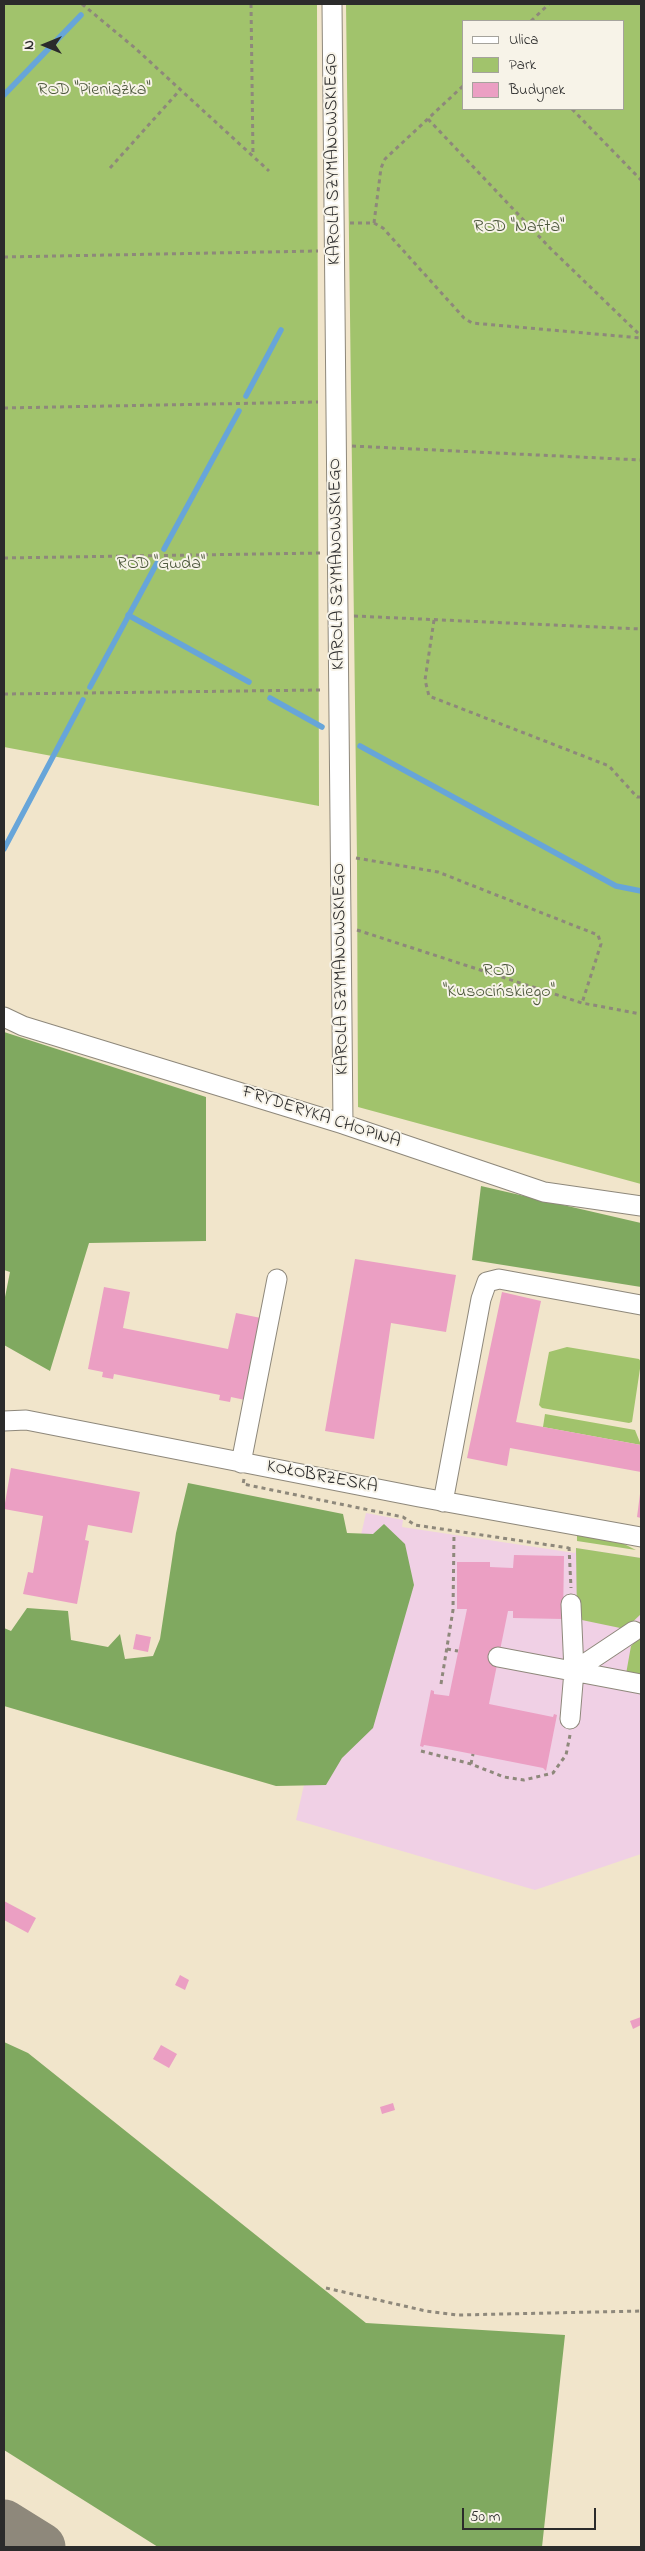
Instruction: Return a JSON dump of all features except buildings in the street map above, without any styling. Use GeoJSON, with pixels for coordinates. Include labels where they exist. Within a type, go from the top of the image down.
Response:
{"type":"FeatureCollection","features":[{"type":"Feature","properties":{"kind":"street","name":"KAROLA SZYMANOWSKIEGO"},"geometry":{"type":"LineString","coordinates":[[332,4],[343,1124]]}},
{"type":"Feature","properties":{"kind":"street","name":"FRYDERYKA CHOPINA"},"geometry":{"type":"LineString","coordinates":[[4,1017],[23,1026],[343,1124],[544,1192],[641,1206]]}},
{"type":"Feature","properties":{"kind":"street"},"geometry":{"type":"LineString","coordinates":[[443,1502],[480,1299],[486,1282],[499,1278],[641,1305]]}},
{"type":"Feature","properties":{"kind":"street"},"geometry":{"type":"LineString","coordinates":[[244,1463],[277,1279]]}},
{"type":"Feature","properties":{"kind":"street","name":"KOŁOBRZESKA"},"geometry":{"type":"LineString","coordinates":[[4,1421],[26,1420],[443,1502],[641,1537]]}},
{"type":"Feature","properties":{"kind":"street"},"geometry":{"type":"LineString","coordinates":[[570,1719],[574,1671],[571,1604]]}},
{"type":"Feature","properties":{"kind":"street"},"geometry":{"type":"LineString","coordinates":[[574,1671],[634,1631]]}},
{"type":"Feature","properties":{"kind":"street"},"geometry":{"type":"LineString","coordinates":[[498,1657],[633,1682]]}},
{"type":"Feature","properties":{"kind":"path"},"geometry":{"type":"LineString","coordinates":[[82,4],[269,171]]}},
{"type":"Feature","properties":{"kind":"path"},"geometry":{"type":"LineString","coordinates":[[251,4],[253,156]]}},
{"type":"Feature","properties":{"kind":"path"},"geometry":{"type":"LineString","coordinates":[[532,20],[549,4]]}},
{"type":"Feature","properties":{"kind":"path"},"geometry":{"type":"LineString","coordinates":[[374,223],[381,168],[385,159],[462,87]]}},
{"type":"Feature","properties":{"kind":"path"},"geometry":{"type":"LineString","coordinates":[[110,168],[180,90]]}},
{"type":"Feature","properties":{"kind":"path"},"geometry":{"type":"LineString","coordinates":[[573,110],[641,180]]}},
{"type":"Feature","properties":{"kind":"path"},"geometry":{"type":"LineString","coordinates":[[428,119],[550,248],[641,337]]}},
{"type":"Feature","properties":{"kind":"path"},"geometry":{"type":"LineString","coordinates":[[348,223],[374,223],[383,228],[464,318],[472,323],[641,337]]}},
{"type":"Feature","properties":{"kind":"path"},"geometry":{"type":"LineString","coordinates":[[4,256],[317,251]]}},
{"type":"Feature","properties":{"kind":"path"},"geometry":{"type":"LineString","coordinates":[[4,408],[318,402]]}},
{"type":"Feature","properties":{"kind":"path"},"geometry":{"type":"LineString","coordinates":[[351,446],[641,460]]}},
{"type":"Feature","properties":{"kind":"path"},"geometry":{"type":"LineString","coordinates":[[4,558],[318,553]]}},
{"type":"Feature","properties":{"kind":"path"},"geometry":{"type":"LineString","coordinates":[[354,616],[641,629]]}},
{"type":"Feature","properties":{"kind":"path"},"geometry":{"type":"LineString","coordinates":[[434,620],[425,680],[429,696],[586,755],[609,766],[637,797],[641,797]]}},
{"type":"Feature","properties":{"kind":"path"},"geometry":{"type":"LineString","coordinates":[[4,694],[339,690]]}},
{"type":"Feature","properties":{"kind":"path"},"geometry":{"type":"LineString","coordinates":[[357,859],[438,872],[598,935],[601,944],[582,1003]]}},
{"type":"Feature","properties":{"kind":"path"},"geometry":{"type":"LineString","coordinates":[[357,930],[582,1003],[641,1014]]}},
{"type":"Feature","properties":{"kind":"path"},"geometry":{"type":"LineString","coordinates":[[244,1463],[243,1484],[402,1517],[415,1525],[569,1548]]}},
{"type":"Feature","properties":{"kind":"path"},"geometry":{"type":"LineString","coordinates":[[570,1524],[571,1604]]}},
{"type":"Feature","properties":{"kind":"path"},"geometry":{"type":"LineString","coordinates":[[441,1684],[453,1610],[454,1535]]}},
{"type":"Feature","properties":{"kind":"path"},"geometry":{"type":"LineString","coordinates":[[447,1649],[458,1651]]}},
{"type":"Feature","properties":{"kind":"path"},"geometry":{"type":"LineString","coordinates":[[421,1751],[471,1764],[504,1777],[524,1780],[553,1773],[562,1763],[569,1748],[570,1719]]}},
{"type":"Feature","properties":{"kind":"path"},"geometry":{"type":"LineString","coordinates":[[471,1764],[473,1754]]}},
{"type":"Feature","properties":{"kind":"path"},"geometry":{"type":"LineString","coordinates":[[326,2288],[426,2311],[458,2315],[641,2311]]}},
{"type":"Feature","properties":{"kind":"shaded area"},"geometry":{"type":"Polygon","coordinates":[[[366,1513],[403,1520],[402,1527],[575,1553],[576,1548],[641,1558],[641,1854],[535,1890],[296,1820],[366,1513]]]}},
{"type":"Feature","properties":{"kind":"green space","name":"ROD \"Gwda\""},"geometry":{"type":"Polygon","coordinates":[[[4,4],[317,4],[319,806],[4,747],[4,4]]]}},
{"type":"Feature","properties":{"kind":"green space"},"geometry":{"type":"Polygon","coordinates":[[[346,4],[641,4],[641,1184],[358,1107],[357,859],[346,4]]]}},
{"type":"Feature","properties":{"kind":"green space"},"geometry":{"type":"Polygon","coordinates":[[[4,1032],[206,1097],[206,1241],[89,1243],[50,1371],[4,1345],[4,1302],[10,1272],[4,1270],[4,1032]]]}},
{"type":"Feature","properties":{"kind":"green space"},"geometry":{"type":"Polygon","coordinates":[[[481,1186],[641,1223],[641,1287],[472,1260],[481,1186]]]}},
{"type":"Feature","properties":{"kind":"green space"},"geometry":{"type":"Polygon","coordinates":[[[567,1347],[639,1359],[641,1362],[632,1422],[542,1408],[539,1405],[549,1352],[567,1347]]]}},
{"type":"Feature","properties":{"kind":"green space"},"geometry":{"type":"Polygon","coordinates":[[[545,1414],[635,1430],[641,1445],[543,1427],[545,1414]]]}},
{"type":"Feature","properties":{"kind":"green space"},"geometry":{"type":"Polygon","coordinates":[[[188,1483],[343,1514],[347,1533],[373,1534],[384,1524],[405,1544],[414,1585],[373,1728],[342,1758],[326,1785],[276,1786],[4,1706],[4,1628],[11,1631],[27,1608],[68,1611],[71,1640],[108,1647],[120,1634],[125,1659],[153,1656],[160,1639],[176,1533],[188,1483]]]}},
{"type":"Feature","properties":{"kind":"green space"},"geometry":{"type":"Polygon","coordinates":[[[577,1535],[622,1543],[636,1550],[577,1541],[577,1535]]]}},
{"type":"Feature","properties":{"kind":"green space"},"geometry":{"type":"Polygon","coordinates":[[[576,1548],[641,1558],[641,1614],[625,1629],[577,1619],[576,1548]]]}},
{"type":"Feature","properties":{"kind":"green space"},"geometry":{"type":"Polygon","coordinates":[[[641,1636],[641,1677],[626,1674],[631,1646],[641,1636]]]}},
{"type":"Feature","properties":{"kind":"green space"},"geometry":{"type":"Polygon","coordinates":[[[4,2042],[28,2053],[366,2323],[565,2335],[542,2547],[158,2547],[4,2450],[4,2042]]]}},
{"type":"Feature","properties":{"kind":"waterway"},"geometry":{"type":"LineString","coordinates":[[4,95],[81,15]]}},
{"type":"Feature","properties":{"kind":"waterway"},"geometry":{"type":"LineString","coordinates":[[246,396],[281,330]]}},
{"type":"Feature","properties":{"kind":"waterway"},"geometry":{"type":"LineString","coordinates":[[164,549],[239,411]]}},
{"type":"Feature","properties":{"kind":"waterway"},"geometry":{"type":"LineString","coordinates":[[90,687],[157,563]]}},
{"type":"Feature","properties":{"kind":"waterway"},"geometry":{"type":"LineString","coordinates":[[128,615],[249,682]]}},
{"type":"Feature","properties":{"kind":"waterway"},"geometry":{"type":"LineString","coordinates":[[270,698],[322,727]]}},
{"type":"Feature","properties":{"kind":"waterway"},"geometry":{"type":"LineString","coordinates":[[4,849],[83,700]]}},
{"type":"Feature","properties":{"kind":"waterway"},"geometry":{"type":"LineString","coordinates":[[360,746],[616,886],[641,891]]}},
{"type":"Feature","properties":{"kind":"taxiway"},"geometry":{"type":"LineString","coordinates":[[4,2524],[41,2547]]}},
{"type":"Feature","properties":{"kind":"park label","name":"ROD \"Pieniążka\""},"geometry":{"type":"Point","coordinates":[94,91]}},
{"type":"Feature","properties":{"kind":"park label","name":"ROD \"Nafta\""},"geometry":{"type":"Point","coordinates":[519,228]}},
{"type":"Feature","properties":{"kind":"park label","name":"ROD \"Kusocińskiego\""},"geometry":{"type":"Point","coordinates":[499,982]}}]}
